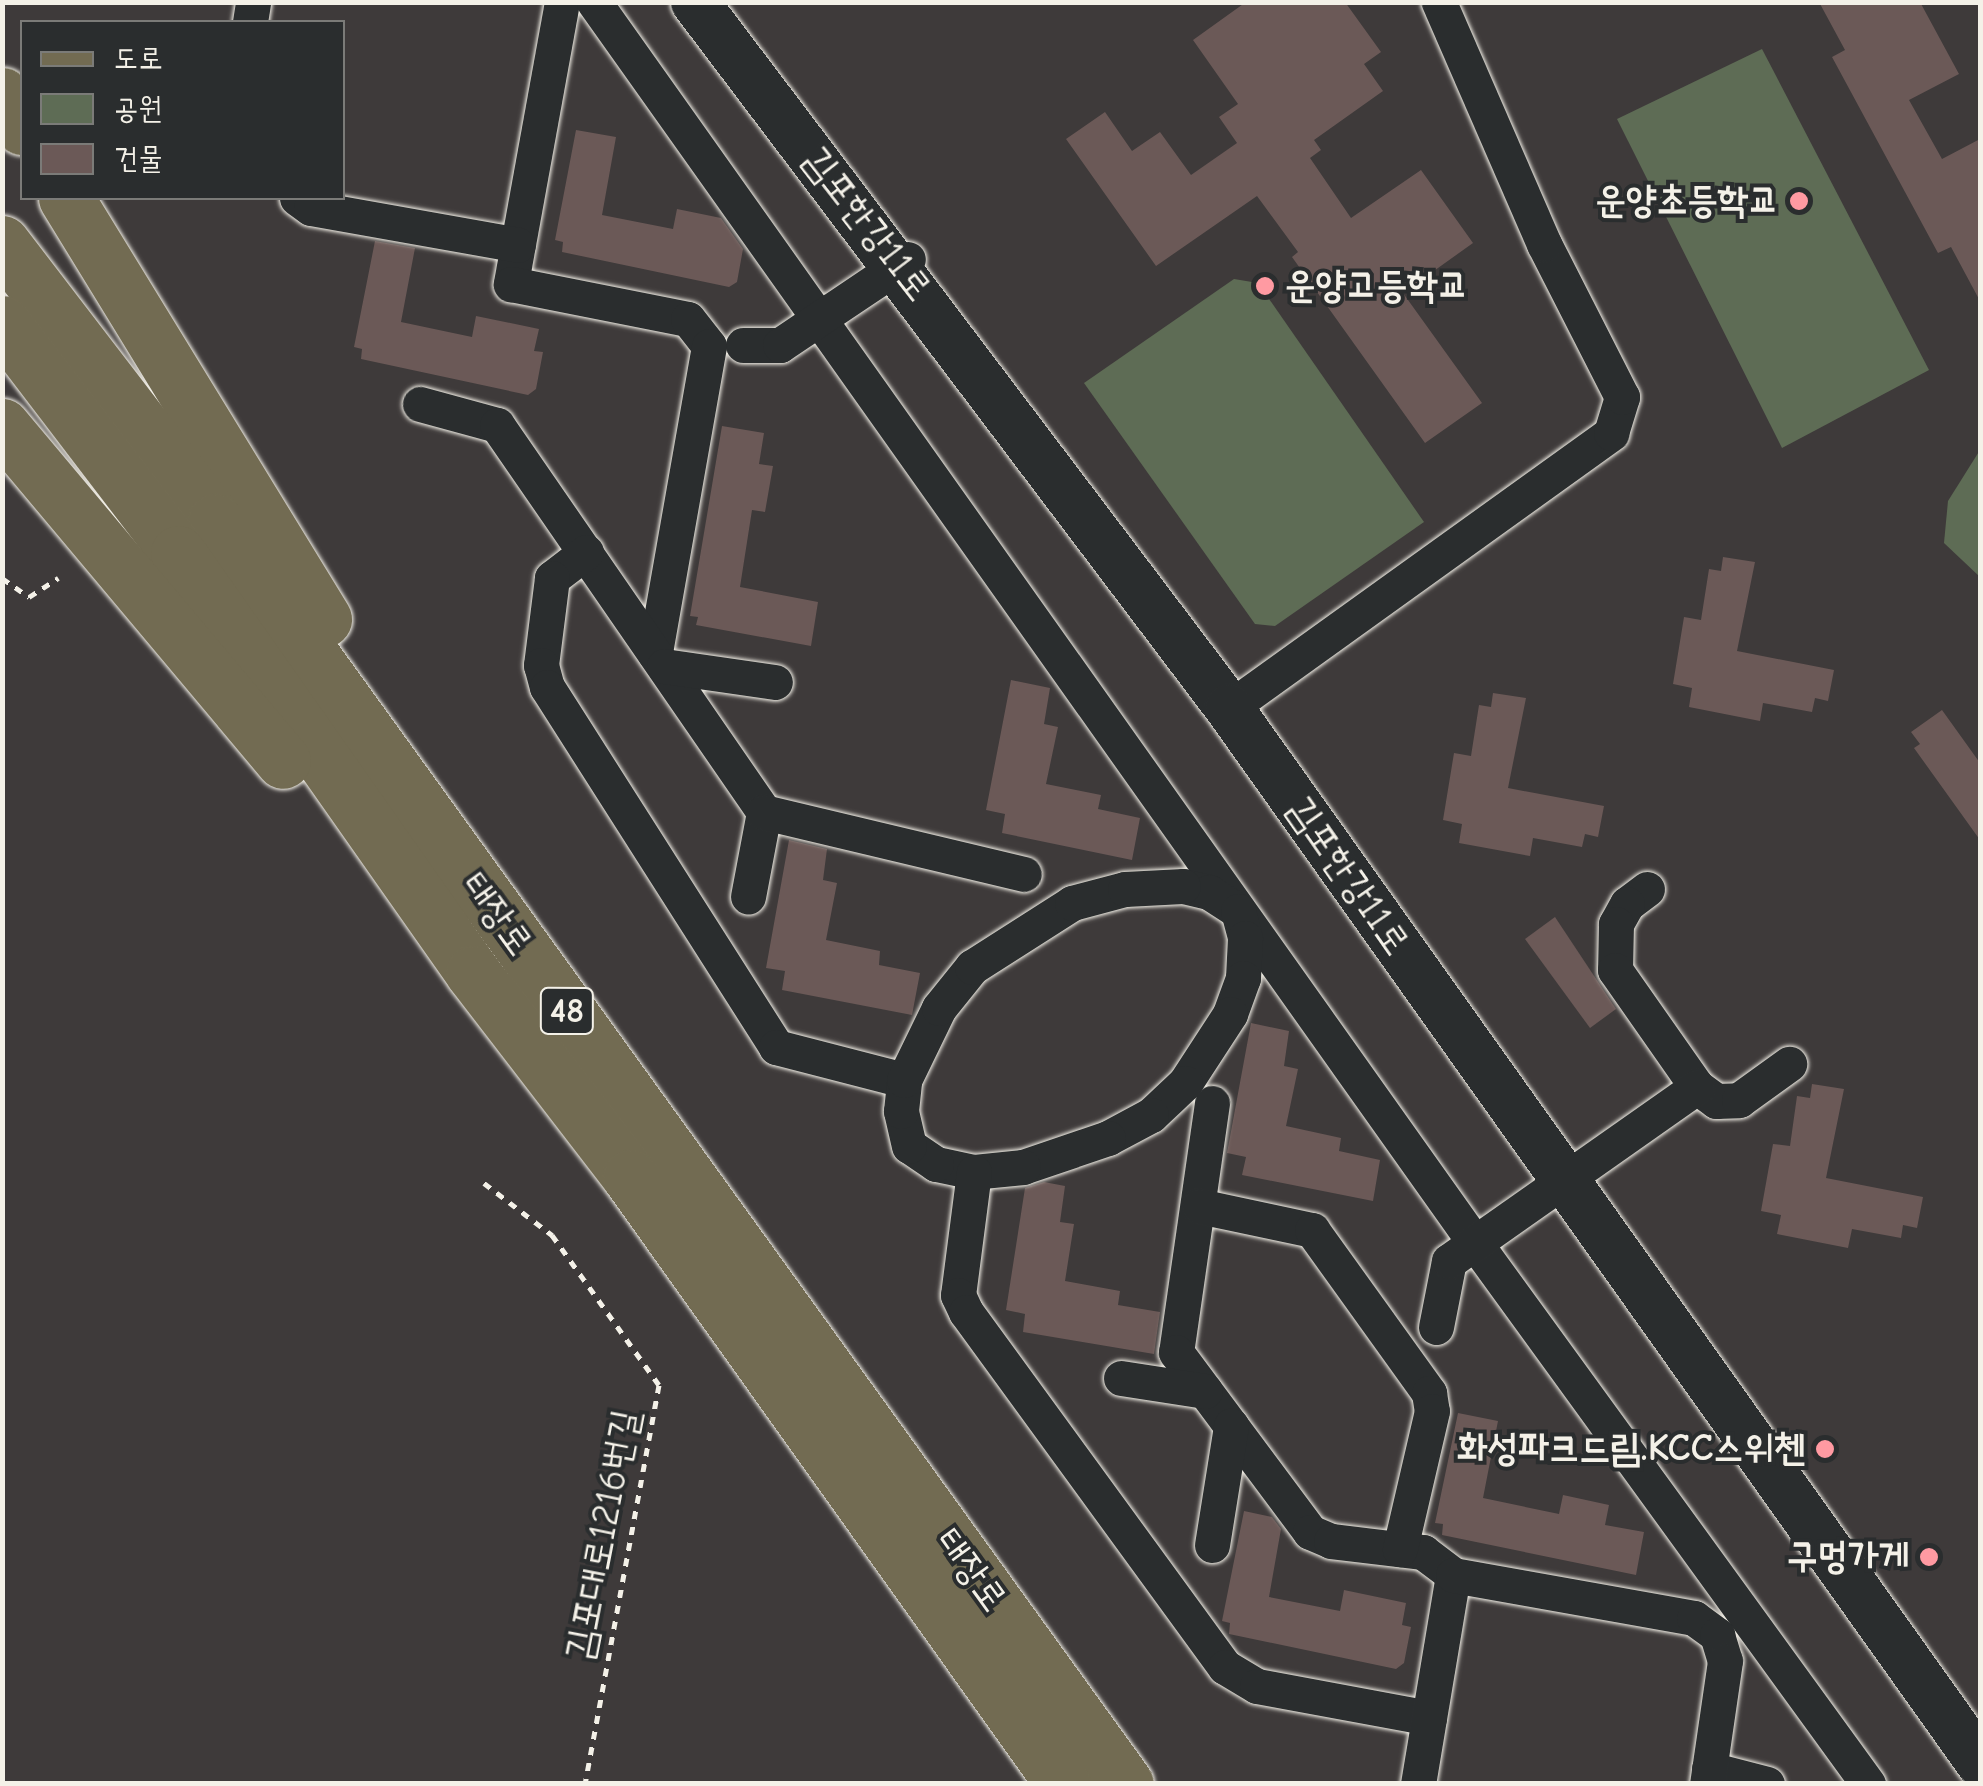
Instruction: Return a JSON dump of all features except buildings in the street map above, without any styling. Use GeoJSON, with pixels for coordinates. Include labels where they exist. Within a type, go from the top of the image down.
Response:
{"type":"FeatureCollection","features":[{"type":"Feature","properties":{"kind":"main road"},"geometry":{"type":"LineString","coordinates":[[2,95],[20,125]]}},
{"type":"Feature","properties":{"kind":"main road"},"geometry":{"type":"LineString","coordinates":[[67,200],[269,523],[468,874]]}},
{"type":"Feature","properties":{"kind":"main road","name":"태장로"},"geometry":{"type":"LineString","coordinates":[[2,242],[215,520],[1126,1784]]}},
{"type":"Feature","properties":{"kind":"main road","name":"태장로"},"geometry":{"type":"LineString","coordinates":[[2,323],[178,553],[472,973],[630,1177],[1062,1784]]}},
{"type":"Feature","properties":{"kind":"main road"},"geometry":{"type":"LineString","coordinates":[[2,426],[305,788],[472,973]]}},
{"type":"Feature","properties":{"kind":"street"},"geometry":{"type":"LineString","coordinates":[[562,2],[511,284],[688,319],[709,346],[660,659]]}},
{"type":"Feature","properties":{"kind":"street"},"geometry":{"type":"LineString","coordinates":[[594,2],[1475,1243],[1868,1784]]}},
{"type":"Feature","properties":{"kind":"street","name":"김포한강11로"},"geometry":{"type":"LineString","coordinates":[[695,2],[904,262]]}},
{"type":"Feature","properties":{"kind":"street","name":"김포한강11로"},"geometry":{"type":"LineString","coordinates":[[709,2],[1234,705],[1980,1745]]}},
{"type":"Feature","properties":{"kind":"street"},"geometry":{"type":"LineString","coordinates":[[1234,705],[1611,433],[1622,397],[1544,244],[1439,2]]}},
{"type":"Feature","properties":{"kind":"street"},"geometry":{"type":"LineString","coordinates":[[299,200],[311,208],[518,245]]}},
{"type":"Feature","properties":{"kind":"street"},"geometry":{"type":"LineString","coordinates":[[744,346],[780,345],[904,262]]}},
{"type":"Feature","properties":{"kind":"street"},"geometry":{"type":"LineString","coordinates":[[420,404],[497,426],[764,812],[1024,874]]}},
{"type":"Feature","properties":{"kind":"street"},"geometry":{"type":"LineString","coordinates":[[586,552],[552,578],[540,665],[547,687],[776,1048],[904,1080]]}},
{"type":"Feature","properties":{"kind":"street"},"geometry":{"type":"LineString","coordinates":[[660,659],[775,682]]}},
{"type":"Feature","properties":{"kind":"street"},"geometry":{"type":"LineString","coordinates":[[748,897],[764,812]]}},
{"type":"Feature","properties":{"kind":"street"},"geometry":{"type":"LineString","coordinates":[[1183,886],[1209,892],[1238,911],[1243,978],[1230,1014],[1184,1084],[1151,1115],[1095,1144],[1023,1167],[974,1172],[936,1164],[909,1146],[901,1111],[904,1080],[940,1008],[972,967],[1072,903],[1124,889],[1183,886]]}},
{"type":"Feature","properties":{"kind":"street"},"geometry":{"type":"LineString","coordinates":[[1647,889],[1627,904],[1616,924],[1615,970],[1696,1088],[1716,1101],[1739,1100],[1789,1064]]}},
{"type":"Feature","properties":{"kind":"street"},"geometry":{"type":"LineString","coordinates":[[1436,1327],[1449,1261],[1696,1088]]}},
{"type":"Feature","properties":{"kind":"street"},"geometry":{"type":"LineString","coordinates":[[1212,1103],[1199,1206],[1174,1337],[1176,1352],[1310,1532],[1423,1552],[1453,1575],[1694,1618],[1717,1636],[1724,1661],[1708,1776],[1767,1784]]}},
{"type":"Feature","properties":{"kind":"street"},"geometry":{"type":"LineString","coordinates":[[974,1172],[958,1295],[966,1312],[1224,1666],[1257,1686],[1429,1718]]}},
{"type":"Feature","properties":{"kind":"street","name":"김포한강11로"},"geometry":{"type":"LineString","coordinates":[[1570,1177],[1980,1763]]}},
{"type":"Feature","properties":{"kind":"street"},"geometry":{"type":"LineString","coordinates":[[1199,1206],[1312,1230],[1429,1393],[1432,1411],[1400,1550]]}},
{"type":"Feature","properties":{"kind":"street"},"geometry":{"type":"LineString","coordinates":[[1121,1378],[1205,1391]]}},
{"type":"Feature","properties":{"kind":"street"},"geometry":{"type":"LineString","coordinates":[[1212,1545],[1231,1426]]}},
{"type":"Feature","properties":{"kind":"street"},"geometry":{"type":"LineString","coordinates":[[1418,1784],[1453,1575]]}},
{"type":"Feature","properties":{"kind":"path"},"geometry":{"type":"LineString","coordinates":[[2,578],[30,597],[58,578]]}},
{"type":"Feature","properties":{"kind":"path","name":"김포대로1216번길"},"geometry":{"type":"LineString","coordinates":[[484,1182],[552,1235],[659,1385],[585,1784]]}},
{"type":"Feature","properties":{"kind":"green space"},"geometry":{"type":"Polygon","coordinates":[[[1762,49],[1929,370],[1782,448],[1617,119],[1762,49]]]}},
{"type":"Feature","properties":{"kind":"green space"},"geometry":{"type":"Polygon","coordinates":[[[1234,279],[1258,283],[1424,522],[1275,626],[1255,624],[1084,383],[1234,279]]]}},
{"type":"Feature","properties":{"kind":"green space"},"geometry":{"type":"Polygon","coordinates":[[[1980,450],[1980,577],[1944,543],[1948,501],[1980,450]]]}},
{"type":"Feature","properties":{"kind":"place","name":"운양초등학교"},"geometry":{"type":"Point","coordinates":[1799,201]}},
{"type":"Feature","properties":{"kind":"place","name":"운양고등학교"},"geometry":{"type":"Point","coordinates":[1265,286]}},
{"type":"Feature","properties":{"kind":"place","name":"화성파크드림.KCC스위첸"},"geometry":{"type":"Point","coordinates":[1825,1449]}},
{"type":"Feature","properties":{"kind":"place","name":"구멍가게"},"geometry":{"type":"Point","coordinates":[1929,1557]}}]}
